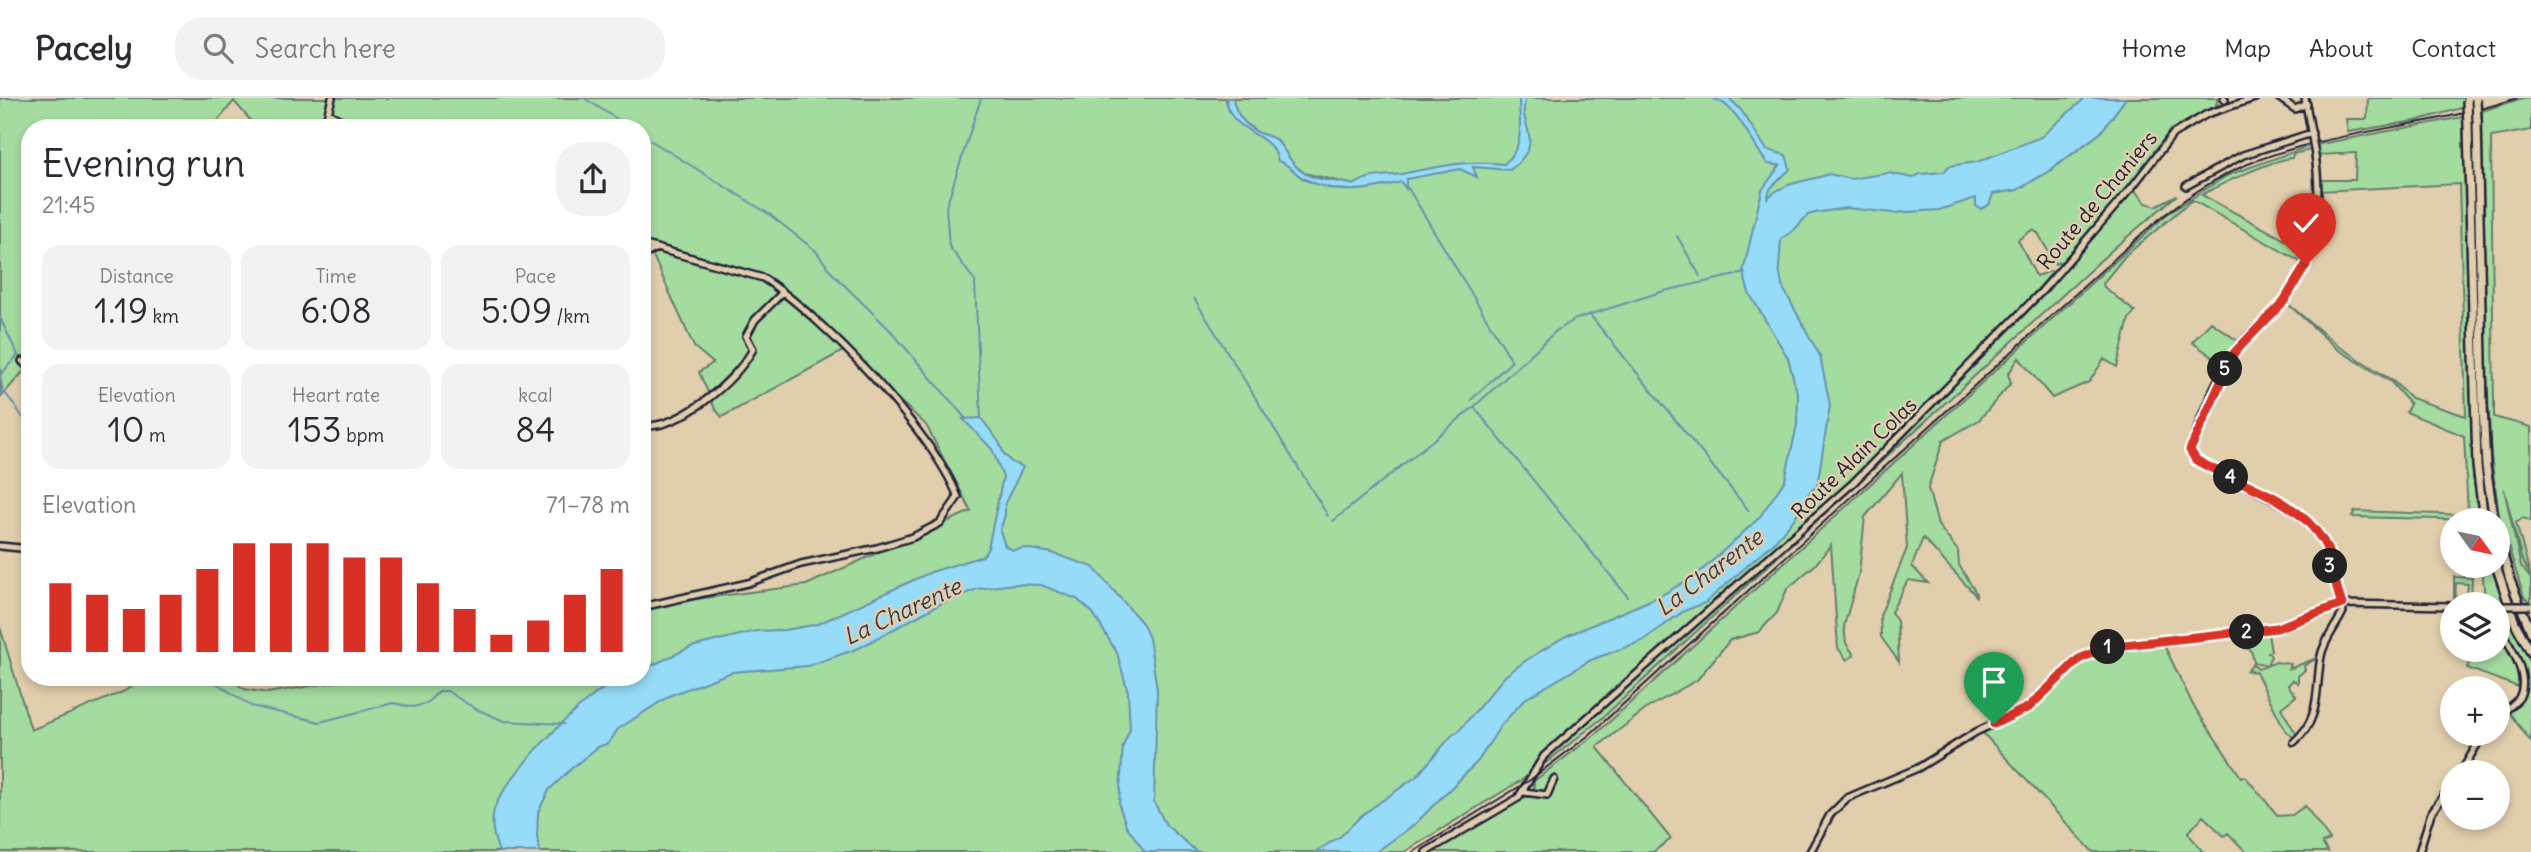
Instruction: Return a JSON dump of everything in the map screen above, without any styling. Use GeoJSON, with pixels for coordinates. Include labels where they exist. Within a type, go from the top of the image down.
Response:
{"type":"FeatureCollection","features":[{"type":"Feature","properties":{"kind":"highway"},"geometry":{"type":"LineString","coordinates":[[2472,99],[2477,120],[2483,407],[2487,476],[2492,508]]}},
{"type":"Feature","properties":{"kind":"highway"},"geometry":{"type":"LineString","coordinates":[[2472,99],[2468,125],[2477,466],[2482,508]]}},
{"type":"Feature","properties":{"kind":"highway"},"geometry":{"type":"LineString","coordinates":[[2500,578],[2515,623],[2531,652]]}},
{"type":"Feature","properties":{"kind":"highway"},"geometry":{"type":"LineString","coordinates":[[2509,578],[2531,632]]}},
{"type":"Feature","properties":{"kind":"street"},"geometry":{"type":"LineString","coordinates":[[326,119],[332,98]]}},
{"type":"Feature","properties":{"kind":"street"},"geometry":{"type":"LineString","coordinates":[[2224,107],[2225,98]]}},
{"type":"Feature","properties":{"kind":"street","name":"Route de Chaniers"},"geometry":{"type":"LineString","coordinates":[[2042,290],[2133,187],[2173,134],[2194,120],[2255,98]]}},
{"type":"Feature","properties":{"kind":"street"},"geometry":{"type":"LineString","coordinates":[[2280,98],[2295,109],[2306,101],[2312,135],[2317,190],[2315,222],[2305,267],[2284,301],[2234,353],[2190,450],[2196,460],[2290,508],[2310,524],[2324,543],[2343,612],[2321,657],[2314,714],[2305,732],[2294,742]]}},
{"type":"Feature","properties":{"kind":"street"},"geometry":{"type":"LineString","coordinates":[[328,113],[339,119]]}},
{"type":"Feature","properties":{"kind":"street"},"geometry":{"type":"LineString","coordinates":[[2186,186],[2243,155],[2312,135]]}},
{"type":"Feature","properties":{"kind":"street"},"geometry":{"type":"LineString","coordinates":[[651,246],[763,278],[783,292],[861,366],[919,433],[941,460],[958,498],[940,523],[901,541],[801,564],[748,583],[651,605]]}},
{"type":"Feature","properties":{"kind":"street"},"geometry":{"type":"LineString","coordinates":[[651,251],[657,248]]}},
{"type":"Feature","properties":{"kind":"street","name":"Route Alain Colas"},"geometry":{"type":"LineString","coordinates":[[1426,852],[1508,805],[1524,792],[1544,756],[1817,517],[2042,290]]}},
{"type":"Feature","properties":{"kind":"street"},"geometry":{"type":"LineString","coordinates":[[651,423],[685,413],[706,402],[748,358],[753,349],[746,336],[755,320],[783,292]]}},
{"type":"Feature","properties":{"kind":"street"},"geometry":{"type":"LineString","coordinates":[[0,546],[21,548]]}},
{"type":"Feature","properties":{"kind":"street"},"geometry":{"type":"LineString","coordinates":[[1810,852],[1830,815],[1847,798],[1918,768],[1976,732],[2029,707],[2071,666],[2092,652],[2140,642],[2277,628],[2342,604],[2440,606]]}},
{"type":"Feature","properties":{"kind":"street"},"geometry":{"type":"LineString","coordinates":[[2510,606],[2531,606]]}},
{"type":"Feature","properties":{"kind":"street"},"geometry":{"type":"LineString","coordinates":[[2510,648],[2525,681],[2519,697],[2510,706]]}},
{"type":"Feature","properties":{"kind":"street"},"geometry":{"type":"LineString","coordinates":[[1524,792],[1547,795],[1554,779]]}},
{"type":"Feature","properties":{"kind":"street"},"geometry":{"type":"LineString","coordinates":[[2419,852],[2431,813],[2440,801]]}},
{"type":"Feature","properties":{"kind":"green space"},"geometry":{"type":"Polygon","coordinates":[[[0,98],[1226,98],[1232,116],[1277,149],[1300,176],[1316,183],[1354,185],[1304,173],[1290,161],[1277,140],[1257,132],[1238,117],[1234,112],[1233,98],[2091,98],[2059,129],[1968,173],[1767,208],[2016,190],[2050,171],[2100,133],[2126,98],[2218,98],[2216,105],[2221,104],[2170,130],[2138,176],[2065,260],[2055,264],[2038,233],[2032,230],[2018,240],[2036,276],[2051,271],[2052,273],[2008,325],[1972,361],[1985,353],[2084,248],[2134,189],[2146,203],[2156,206],[2177,195],[2114,248],[1601,719],[1537,770],[1543,760],[1846,494],[1951,389],[1967,365],[1897,433],[1897,437],[1866,465],[1865,469],[1541,756],[1528,776],[1404,852],[0,852],[0,627],[31,730],[131,686],[240,686],[267,693],[310,686],[651,686],[651,605],[806,585],[971,511],[926,425],[843,351],[722,417],[715,409],[699,372],[713,363],[694,347],[651,255],[651,119],[249,119],[234,101],[219,119],[21,119],[21,374],[0,398],[0,98]]]}},
{"type":"Feature","properties":{"kind":"green space"},"geometry":{"type":"Polygon","coordinates":[[[2368,98],[2463,98],[2462,108],[2415,121],[2348,132],[2346,119],[2367,119],[2368,98]]]}},
{"type":"Feature","properties":{"kind":"green space"},"geometry":{"type":"Polygon","coordinates":[[[2531,98],[2531,130],[2491,137],[2494,417],[2531,427],[2531,521],[2523,518],[2516,523],[2531,577],[2522,560],[2504,489],[2508,508],[2498,508],[2491,456],[2485,337],[2482,111],[2531,98]]]}},
{"type":"Feature","properties":{"kind":"green space"},"geometry":{"type":"Polygon","coordinates":[[[2463,117],[2473,476],[2478,508],[2468,508],[2464,436],[2406,412],[2410,404],[2391,382],[2337,349],[2288,304],[2340,347],[2393,381],[2411,398],[2466,416],[2459,184],[2319,191],[2319,180],[2355,180],[2356,153],[2318,155],[2315,145],[2463,117]]]}},
{"type":"Feature","properties":{"kind":"green space"},"geometry":{"type":"Polygon","coordinates":[[[2309,146],[2314,149],[2293,154],[2292,158],[2233,179],[2202,195],[2309,253],[2306,265],[2192,200],[2125,256],[2103,283],[2104,287],[2135,312],[2129,319],[2117,367],[2104,359],[2089,382],[2052,398],[2019,358],[2008,374],[2011,383],[1979,420],[1943,441],[1928,488],[1938,525],[1958,551],[1959,565],[1976,596],[1923,538],[1912,566],[1928,583],[1908,580],[1891,612],[1897,621],[1899,662],[1881,637],[1880,616],[1907,548],[1902,473],[1865,517],[1859,573],[1844,626],[1846,643],[1854,655],[1847,660],[1838,648],[1831,545],[1815,565],[1787,589],[1777,613],[1759,632],[1730,640],[1697,680],[1649,707],[1597,747],[1671,839],[1653,852],[1432,852],[1526,797],[1534,797],[1534,781],[1596,734],[2166,215],[2226,176],[2309,146]]]}},
{"type":"Feature","properties":{"kind":"green space"},"geometry":{"type":"Polygon","coordinates":[[[2211,322],[2242,344],[2222,368],[2220,362],[2192,342],[2211,322]]]}},
{"type":"Feature","properties":{"kind":"green space"},"geometry":{"type":"Polygon","coordinates":[[[2355,511],[2440,514],[2440,519],[2352,517],[2355,511]]]}},
{"type":"Feature","properties":{"kind":"green space"},"geometry":{"type":"Polygon","coordinates":[[[2510,516],[2521,566],[2531,579],[2531,602],[2524,597],[2510,553],[2510,516]]]}},
{"type":"Feature","properties":{"kind":"green space"},"geometry":{"type":"Polygon","coordinates":[[[2454,578],[2472,578],[2471,592],[2467,592],[2468,584],[2456,583],[2454,592],[2454,578]]]}},
{"type":"Feature","properties":{"kind":"green space"},"geometry":{"type":"Polygon","coordinates":[[[2483,578],[2496,578],[2501,592],[2484,592],[2483,578]]]}},
{"type":"Feature","properties":{"kind":"green space"},"geometry":{"type":"Polygon","coordinates":[[[2510,616],[2531,665],[2531,742],[2510,714],[2510,709],[2525,694],[2526,685],[2522,665],[2510,640],[2510,616]]]}},
{"type":"Feature","properties":{"kind":"green space"},"geometry":{"type":"Polygon","coordinates":[[[2256,633],[2268,634],[2271,651],[2268,652],[2271,656],[2267,665],[2254,662],[2251,650],[2244,648],[2238,638],[2246,635],[2251,640],[2256,633]]]}},
{"type":"Feature","properties":{"kind":"green space"},"geometry":{"type":"Polygon","coordinates":[[[2163,643],[2193,705],[2241,777],[2245,776],[2278,816],[2292,815],[2305,806],[2330,840],[2322,843],[2328,852],[2246,852],[2228,833],[2224,836],[2203,816],[2188,833],[2203,852],[2093,852],[1982,732],[2034,706],[2089,656],[2112,648],[2163,643]]]}},
{"type":"Feature","properties":{"kind":"green space"},"geometry":{"type":"Polygon","coordinates":[[[2510,656],[2518,671],[2521,688],[2510,684],[2510,676],[2489,676],[2467,668],[2469,662],[2510,662],[2510,656]]]}},
{"type":"Feature","properties":{"kind":"green space"},"geometry":{"type":"Polygon","coordinates":[[[2319,657],[2304,666],[2305,670],[2298,676],[2298,683],[2293,680],[2288,685],[2296,696],[2281,708],[2298,737],[2294,738],[2285,730],[2256,672],[2247,671],[2253,664],[2258,669],[2276,662],[2291,664],[2289,669],[2319,657]]]}},
{"type":"Feature","properties":{"kind":"water"},"geometry":{"type":"Polygon","coordinates":[[[1226,98],[1233,98],[1244,122],[1257,132],[1275,139],[1301,171],[1318,178],[1354,185],[1371,177],[1452,164],[1504,164],[1516,150],[1520,134],[1519,98],[1526,98],[1524,117],[1530,141],[1522,159],[1510,170],[1473,167],[1477,177],[1460,169],[1406,179],[1406,189],[1401,182],[1376,188],[1340,190],[1305,179],[1278,161],[1268,144],[1234,119],[1226,98]]]}},
{"type":"Feature","properties":{"kind":"water","name":"La Charente"},"geometry":{"type":"Polygon","coordinates":[[[1712,98],[1729,98],[1741,110],[1767,150],[1786,155],[1790,169],[1770,189],[1767,199],[1788,185],[1829,174],[1850,179],[1889,173],[1913,178],[1920,174],[1944,172],[1949,166],[1977,162],[2041,137],[2085,98],[2126,98],[2100,133],[2049,171],[2017,190],[1993,194],[1989,205],[1981,209],[1976,206],[1976,198],[1939,210],[1893,213],[1846,208],[1808,215],[1781,239],[1779,268],[1782,286],[1820,356],[1830,405],[1817,487],[1811,490],[1794,519],[1772,544],[1705,603],[1684,611],[1642,641],[1591,660],[1525,699],[1501,725],[1478,761],[1415,824],[1376,852],[1315,852],[1341,836],[1362,815],[1417,776],[1505,676],[1566,636],[1658,597],[1698,574],[1759,518],[1785,480],[1797,425],[1798,396],[1788,358],[1749,293],[1743,272],[1762,190],[1780,165],[1768,164],[1737,117],[1721,102],[1712,98]]]}},
{"type":"Feature","properties":{"kind":"water","name":"La Charente"},"geometry":{"type":"Polygon","coordinates":[[[981,418],[999,442],[1004,454],[1011,462],[1023,467],[1005,503],[1005,515],[1000,531],[1005,546],[1013,550],[1025,548],[1052,553],[1093,567],[1143,624],[1149,638],[1157,689],[1154,802],[1166,825],[1197,852],[1145,852],[1126,825],[1119,805],[1123,746],[1130,729],[1128,692],[1117,653],[1093,613],[1077,599],[1041,585],[1014,584],[977,589],[940,604],[859,648],[808,666],[732,672],[671,695],[618,729],[609,743],[598,747],[549,790],[538,812],[537,837],[540,852],[499,852],[492,820],[501,795],[531,755],[551,734],[608,686],[651,686],[651,666],[691,647],[756,631],[785,630],[818,624],[931,572],[983,556],[988,548],[1003,477],[992,449],[963,419],[981,418]]]}},
{"type":"Feature","properties":{"kind":"waterway"},"geometry":{"type":"LineString","coordinates":[[14,98],[29,98]]}},
{"type":"Feature","properties":{"kind":"waterway"},"geometry":{"type":"LineString","coordinates":[[584,98],[617,119]]}},
{"type":"Feature","properties":{"kind":"waterway"},"geometry":{"type":"LineString","coordinates":[[981,98],[946,207],[949,246],[975,281],[981,418]]}},
{"type":"Feature","properties":{"kind":"waterway"},"geometry":{"type":"LineString","coordinates":[[651,141],[769,214],[816,251],[832,273],[891,331],[966,419]]}},
{"type":"Feature","properties":{"kind":"waterway"},"geometry":{"type":"LineString","coordinates":[[1408,188],[1512,361],[1471,400]]}},
{"type":"Feature","properties":{"kind":"waterway"},"geometry":{"type":"LineString","coordinates":[[1677,236],[1700,276]]}},
{"type":"Feature","properties":{"kind":"waterway"},"geometry":{"type":"LineString","coordinates":[[1333,521],[1474,407],[1557,330],[1576,319],[1664,291],[1745,273]]}},
{"type":"Feature","properties":{"kind":"waterway"},"geometry":{"type":"LineString","coordinates":[[1194,298],[1328,516]]}},
{"type":"Feature","properties":{"kind":"waterway"},"geometry":{"type":"LineString","coordinates":[[1590,315],[1749,511]]}},
{"type":"Feature","properties":{"kind":"waterway"},"geometry":{"type":"LineString","coordinates":[[0,318],[18,355],[0,375],[3,393]]}},
{"type":"Feature","properties":{"kind":"waterway"},"geometry":{"type":"LineString","coordinates":[[0,393],[6,394],[21,415]]}},
{"type":"Feature","properties":{"kind":"waterway"},"geometry":{"type":"LineString","coordinates":[[1474,407],[1628,597]]}},
{"type":"Feature","properties":{"kind":"waterway"},"geometry":{"type":"LineString","coordinates":[[221,686],[251,706],[320,722],[393,703],[413,707],[427,703],[439,691],[447,691],[474,708],[504,721],[564,724]]}},
{"type":"Feature","properties":{"kind":"railway"},"geometry":{"type":"LineString","coordinates":[[1413,852],[1530,780],[1588,736],[2145,231],[2184,200],[2242,166],[2290,150],[2354,134],[2453,116],[2517,98]]}},
{"type":"Feature","properties":{"kind":"route"},"geometry":{"type":"LineString","coordinates":[[1994,724],[2029,707],[2079,659],[2106,647],[2208,638],[2277,628],[2342,604],[2331,572],[2328,553],[2310,524],[2290,508],[2249,484],[2196,460],[2190,450],[2195,433],[2234,353],[2284,301],[2306,265]]}}]}
